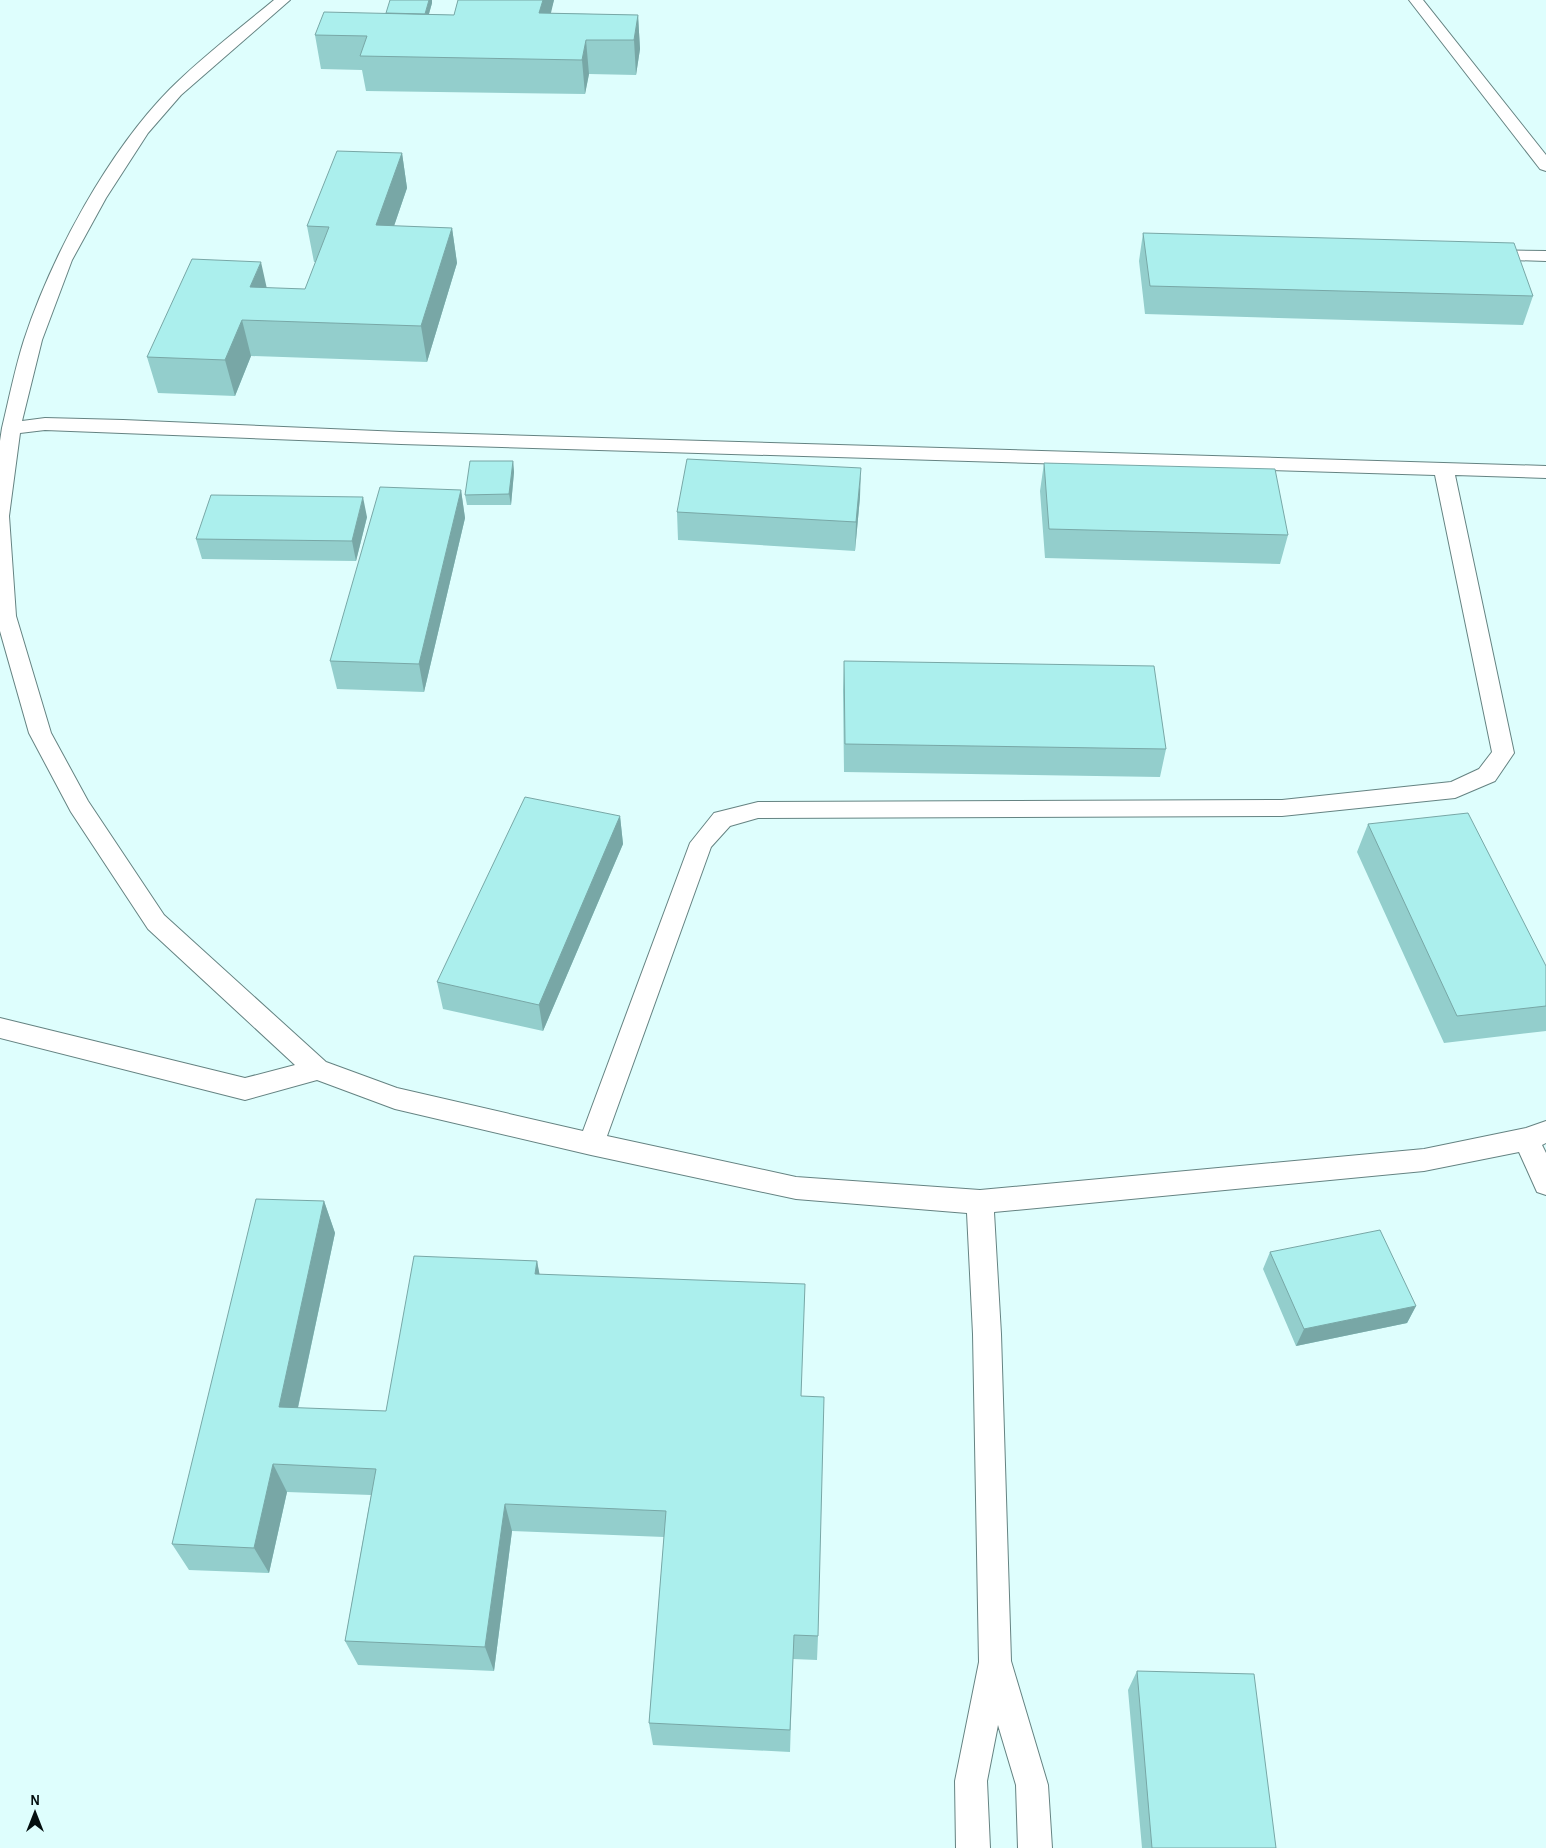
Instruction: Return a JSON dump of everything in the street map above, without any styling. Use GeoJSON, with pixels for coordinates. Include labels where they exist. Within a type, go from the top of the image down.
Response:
{"type":"FeatureCollection","features":[{"type":"Feature","properties":{"kind":"lane"},"geometry":{"type":"LineString","coordinates":[[283,0],[205,65],[176,92],[142,130],[98,198],[64,260],[33,340],[11,428],[0,517],[6,616],[40,734],[78,806],[156,922],[317,1069],[395,1098],[591,1144],[796,1188],[980,1202],[1424,1160],[1536,1136],[1546,1184]]}},
{"type":"Feature","properties":{"kind":"lane"},"geometry":{"type":"LineString","coordinates":[[1416,0],[1546,166]]}},
{"type":"Feature","properties":{"kind":"lane"},"geometry":{"type":"LineString","coordinates":[[1469,254],[1546,256]]}},
{"type":"Feature","properties":{"kind":"lane"},"geometry":{"type":"LineString","coordinates":[[11,428],[45,424],[103,425],[401,438],[1546,472]]}},
{"type":"Feature","properties":{"kind":"lane"},"geometry":{"type":"LineString","coordinates":[[591,1144],[701,843],[722,819],[758,810],[1282,808],[1455,790],[1487,775],[1502,753],[1444,470]]}},
{"type":"Feature","properties":{"kind":"lane"},"geometry":{"type":"LineString","coordinates":[[0,1028],[245,1089],[317,1069]]}},
{"type":"Feature","properties":{"kind":"lane"},"geometry":{"type":"LineString","coordinates":[[973,1848],[971,1781],[995,1662],[987,1334],[980,1202]]}},
{"type":"Feature","properties":{"kind":"lane"},"geometry":{"type":"LineString","coordinates":[[995,1662],[1032,1785],[1035,1848]]}},
{"type":"Feature","properties":{"kind":"building"},"geometry":{"type":"Polygon","coordinates":[[[390,0],[429,0],[425,14],[386,13],[390,0]]]}},
{"type":"Feature","properties":{"kind":"building"},"geometry":{"type":"Polygon","coordinates":[[[458,0],[543,0],[539,13],[638,15],[634,40],[586,40],[582,60],[360,56],[367,36],[315,35],[324,12],[454,15],[458,0]]]}},
{"type":"Feature","properties":{"kind":"building"},"geometry":{"type":"Polygon","coordinates":[[[337,151],[402,153],[376,225],[452,228],[421,326],[242,320],[225,360],[147,357],[192,259],[261,262],[250,287],[305,289],[329,227],[307,226],[337,151]]]}},
{"type":"Feature","properties":{"kind":"building"},"geometry":{"type":"Polygon","coordinates":[[[1143,233],[1514,243],[1533,296],[1150,286],[1143,233]]]}},
{"type":"Feature","properties":{"kind":"building"},"geometry":{"type":"Polygon","coordinates":[[[687,459],[861,468],[856,522],[677,512],[687,459]]]}},
{"type":"Feature","properties":{"kind":"building"},"geometry":{"type":"Polygon","coordinates":[[[470,461],[513,461],[509,494],[465,495],[470,461]]]}},
{"type":"Feature","properties":{"kind":"building"},"geometry":{"type":"Polygon","coordinates":[[[1044,463],[1275,469],[1288,535],[1049,529],[1044,463]]]}},
{"type":"Feature","properties":{"kind":"building"},"geometry":{"type":"Polygon","coordinates":[[[380,487],[461,490],[419,664],[330,661],[380,487]]]}},
{"type":"Feature","properties":{"kind":"building"},"geometry":{"type":"Polygon","coordinates":[[[211,495],[363,497],[352,541],[196,539],[211,495]]]}},
{"type":"Feature","properties":{"kind":"building"},"geometry":{"type":"Polygon","coordinates":[[[844,661],[1154,666],[1166,749],[845,744],[844,661]]]}},
{"type":"Feature","properties":{"kind":"building"},"geometry":{"type":"Polygon","coordinates":[[[525,797],[620,816],[539,1005],[437,982],[525,797]]]}},
{"type":"Feature","properties":{"kind":"building"},"geometry":{"type":"Polygon","coordinates":[[[1468,813],[1546,966],[1546,1006],[1457,1016],[1368,824],[1468,813]]]}},
{"type":"Feature","properties":{"kind":"building"},"geometry":{"type":"Polygon","coordinates":[[[256,1199],[324,1201],[279,1407],[386,1411],[414,1256],[537,1261],[535,1274],[805,1284],[801,1396],[824,1397],[818,1636],[794,1635],[790,1730],[649,1723],[666,1511],[505,1504],[485,1647],[345,1641],[376,1469],[273,1464],[254,1548],[172,1544],[256,1199]]]}},
{"type":"Feature","properties":{"kind":"building"},"geometry":{"type":"Polygon","coordinates":[[[1380,1230],[1416,1306],[1304,1329],[1270,1252],[1380,1230]]]}},
{"type":"Feature","properties":{"kind":"building"},"geometry":{"type":"Polygon","coordinates":[[[1137,1671],[1254,1674],[1276,1848],[1152,1848],[1137,1671]]]}}]}
